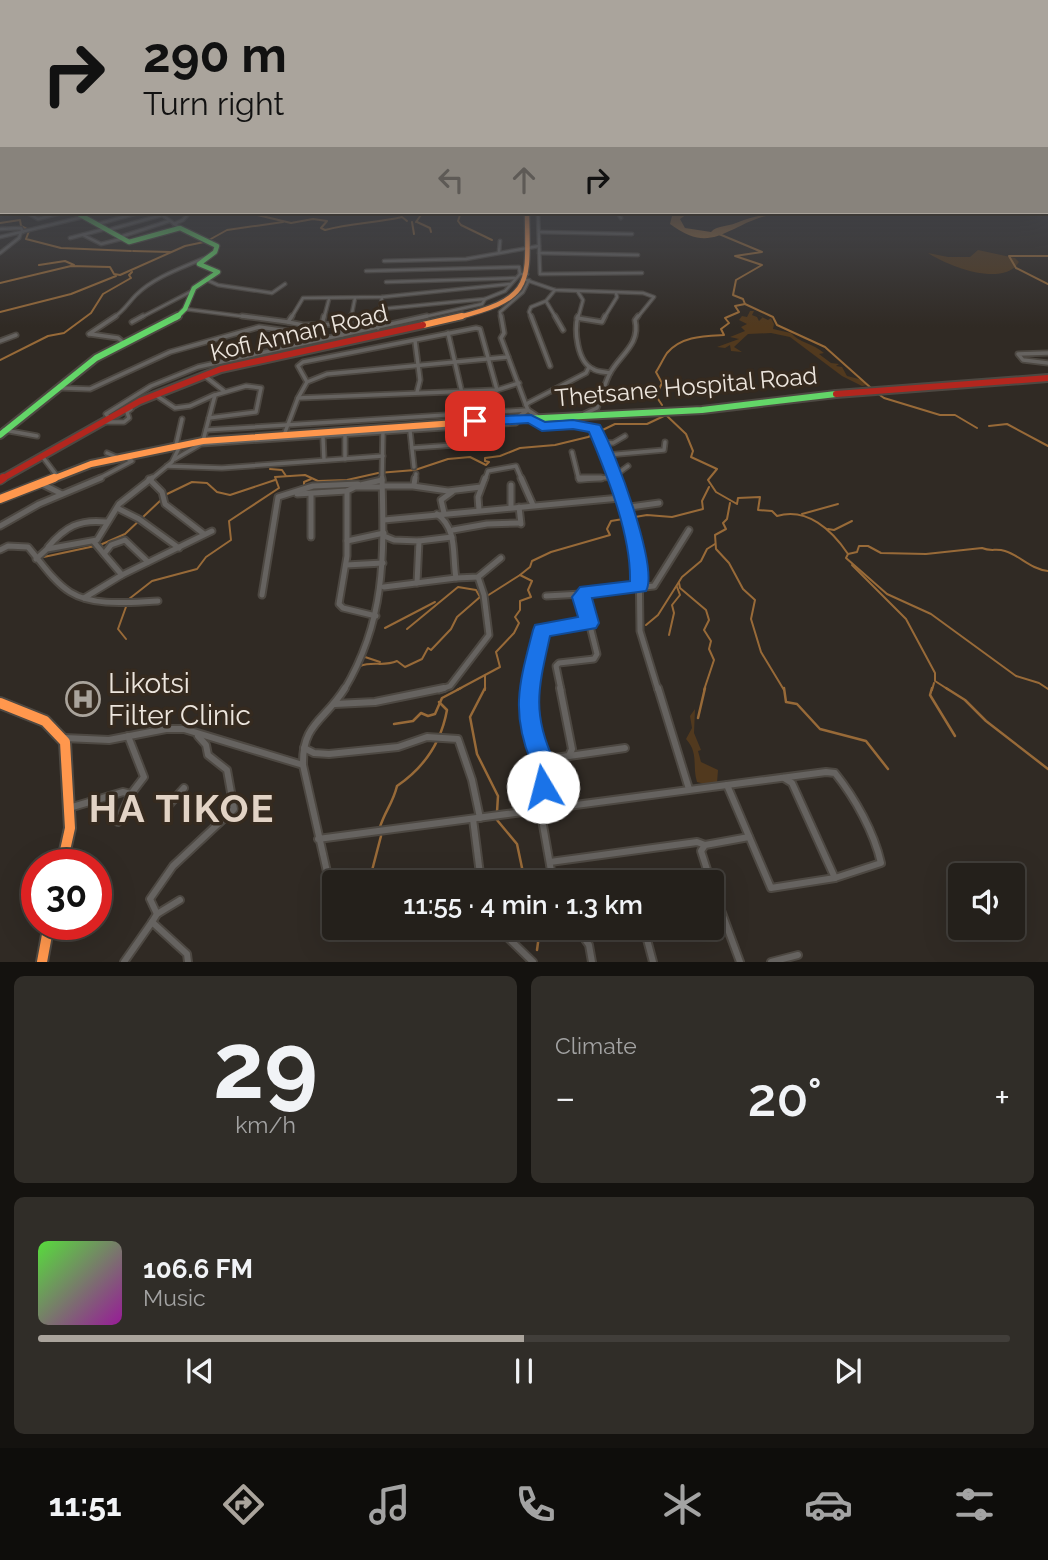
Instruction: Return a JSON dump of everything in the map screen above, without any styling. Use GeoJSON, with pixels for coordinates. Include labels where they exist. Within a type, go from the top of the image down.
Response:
{"type":"FeatureCollection","features":[{"type":"Feature","properties":{"kind":"main road"},"geometry":{"type":"LineString","coordinates":[[120,238],[138,241],[149,237]]}},
{"type":"Feature","properties":{"kind":"main road"},"geometry":{"type":"LineString","coordinates":[[2,433],[62,388],[95,359],[174,320],[185,309],[192,291],[218,271],[199,264],[211,255],[217,246],[200,237]]}},
{"type":"Feature","properties":{"kind":"main road"},"geometry":{"type":"LineString","coordinates":[[525,277],[527,237]]}},
{"type":"Feature","properties":{"kind":"main road","name":"Kofi Annan Road"},"geometry":{"type":"LineString","coordinates":[[0,481],[105,420],[158,393],[220,369],[480,312],[508,298],[525,277]]}},
{"type":"Feature","properties":{"kind":"main road","name":"Thetsane Hospital Road"},"geometry":{"type":"LineString","coordinates":[[0,499],[39,482],[116,457],[203,441],[519,418],[657,413],[842,393],[1048,378]]}},
{"type":"Feature","properties":{"kind":"main road"},"geometry":{"type":"LineString","coordinates":[[0,703],[29,711],[64,738],[70,828],[65,849]]}},
{"type":"Feature","properties":{"kind":"main road"},"geometry":{"type":"LineString","coordinates":[[41,961],[46,940]]}},
{"type":"Feature","properties":{"kind":"street"},"geometry":{"type":"LineString","coordinates":[[0,253],[20,237]]}},
{"type":"Feature","properties":{"kind":"street"},"geometry":{"type":"LineString","coordinates":[[70,238],[75,237]]}},
{"type":"Feature","properties":{"kind":"street"},"geometry":{"type":"LineString","coordinates":[[87,237],[101,244],[123,237]]}},
{"type":"Feature","properties":{"kind":"street"},"geometry":{"type":"LineString","coordinates":[[539,237],[540,274],[642,272]]}},
{"type":"Feature","properties":{"kind":"street"},"geometry":{"type":"LineString","coordinates":[[499,251],[500,241]]}},
{"type":"Feature","properties":{"kind":"street"},"geometry":{"type":"LineString","coordinates":[[384,261],[461,259],[539,246]]}},
{"type":"Feature","properties":{"kind":"street"},"geometry":{"type":"LineString","coordinates":[[539,253],[638,256]]}},
{"type":"Feature","properties":{"kind":"street"},"geometry":{"type":"LineString","coordinates":[[124,343],[118,338],[89,334],[124,311],[137,294],[167,275],[211,255]]}},
{"type":"Feature","properties":{"kind":"street"},"geometry":{"type":"LineString","coordinates":[[366,271],[519,267],[525,277],[521,294],[500,312],[504,333],[501,338],[512,373],[519,383],[527,407],[537,417],[539,426],[580,425],[593,428],[606,455],[639,557],[640,631],[689,789]]}},
{"type":"Feature","properties":{"kind":"street"},"geometry":{"type":"LineString","coordinates":[[386,282],[525,277],[555,290],[646,293],[654,299],[634,322],[637,332],[630,351],[621,357],[610,373],[597,408],[592,412],[537,417]]}},
{"type":"Feature","properties":{"kind":"street"},"geometry":{"type":"LineString","coordinates":[[381,309],[485,299],[498,294],[512,284],[515,278]]}},
{"type":"Feature","properties":{"kind":"street"},"geometry":{"type":"LineString","coordinates":[[207,280],[218,285],[272,293],[285,284]]}},
{"type":"Feature","properties":{"kind":"street"},"geometry":{"type":"LineString","coordinates":[[288,322],[303,299],[382,297],[512,284]]}},
{"type":"Feature","properties":{"kind":"street"},"geometry":{"type":"LineString","coordinates":[[550,366],[547,351],[529,312],[531,307],[546,301],[555,290]]}},
{"type":"Feature","properties":{"kind":"street"},"geometry":{"type":"LineString","coordinates":[[132,322],[192,291]]}},
{"type":"Feature","properties":{"kind":"street"},"geometry":{"type":"LineString","coordinates":[[578,292],[583,300],[575,328],[578,346],[589,367],[610,373]]}},
{"type":"Feature","properties":{"kind":"street"},"geometry":{"type":"LineString","coordinates":[[577,318],[602,322],[617,297],[616,293]]}},
{"type":"Feature","properties":{"kind":"street"},"geometry":{"type":"LineString","coordinates":[[378,328],[382,297]]}},
{"type":"Feature","properties":{"kind":"street"},"geometry":{"type":"LineString","coordinates":[[342,335],[342,331],[350,324],[355,298]]}},
{"type":"Feature","properties":{"kind":"street"},"geometry":{"type":"LineString","coordinates":[[323,325],[329,299]]}},
{"type":"Feature","properties":{"kind":"street"},"geometry":{"type":"LineString","coordinates":[[223,391],[208,376],[159,395],[127,412],[129,418],[124,422],[105,420],[106,414],[151,386],[198,368],[464,309],[482,304],[485,299]]}},
{"type":"Feature","properties":{"kind":"street"},"geometry":{"type":"LineString","coordinates":[[546,301],[563,330]]}},
{"type":"Feature","properties":{"kind":"street"},"geometry":{"type":"LineString","coordinates":[[185,309],[288,322],[350,324]]}},
{"type":"Feature","properties":{"kind":"street"},"geometry":{"type":"LineString","coordinates":[[62,388],[90,388],[170,352],[259,327],[295,332]]}},
{"type":"Feature","properties":{"kind":"street"},"geometry":{"type":"LineString","coordinates":[[307,382],[298,366],[303,362],[480,329],[497,390]]}},
{"type":"Feature","properties":{"kind":"street"},"geometry":{"type":"LineString","coordinates":[[448,333],[462,393]]}},
{"type":"Feature","properties":{"kind":"street"},"geometry":{"type":"LineString","coordinates":[[0,341],[16,335]]}},
{"type":"Feature","properties":{"kind":"street"},"geometry":{"type":"LineString","coordinates":[[415,341],[417,392]]}},
{"type":"Feature","properties":{"kind":"street"},"geometry":{"type":"LineString","coordinates":[[1048,353],[1018,354],[1023,360],[1048,363]]}},
{"type":"Feature","properties":{"kind":"street"},"geometry":{"type":"LineString","coordinates":[[284,435],[285,426],[307,382],[327,374],[508,357]]}},
{"type":"Feature","properties":{"kind":"street"},"geometry":{"type":"LineString","coordinates":[[47,549],[64,544],[94,542],[100,537],[106,522],[117,508],[149,479],[196,445],[322,437],[383,430],[410,431],[516,423],[529,401],[586,373],[589,367]]}},
{"type":"Feature","properties":{"kind":"street"},"geometry":{"type":"LineString","coordinates":[[298,398],[365,392],[462,393],[497,390],[519,383]]}},
{"type":"Feature","properties":{"kind":"street"},"geometry":{"type":"LineString","coordinates":[[159,395],[174,408],[190,406],[223,391],[246,386],[260,387],[256,412],[208,418]]}},
{"type":"Feature","properties":{"kind":"street"},"geometry":{"type":"LineString","coordinates":[[203,441],[215,395]]}},
{"type":"Feature","properties":{"kind":"street"},"geometry":{"type":"LineString","coordinates":[[206,430],[527,407]]}},
{"type":"Feature","properties":{"kind":"street"},"geometry":{"type":"LineString","coordinates":[[175,459],[182,419]]}},
{"type":"Feature","properties":{"kind":"street"},"geometry":{"type":"LineString","coordinates":[[489,425],[491,443]]}},
{"type":"Feature","properties":{"kind":"street"},"geometry":{"type":"LineString","coordinates":[[412,447],[469,444],[465,426]]}},
{"type":"Feature","properties":{"kind":"street"},"geometry":{"type":"LineString","coordinates":[[326,870],[303,765],[305,738],[335,704],[363,652],[384,587],[383,430]]}},
{"type":"Feature","properties":{"kind":"street"},"geometry":{"type":"LineString","coordinates":[[410,431],[414,467]]}},
{"type":"Feature","properties":{"kind":"street"},"geometry":{"type":"LineString","coordinates":[[2,433],[37,436]]}},
{"type":"Feature","properties":{"kind":"street"},"geometry":{"type":"LineString","coordinates":[[345,435],[345,458]]}},
{"type":"Feature","properties":{"kind":"street"},"geometry":{"type":"LineString","coordinates":[[598,437],[613,443],[625,436]]}},
{"type":"Feature","properties":{"kind":"street"},"geometry":{"type":"LineString","coordinates":[[322,437],[324,460]]}},
{"type":"Feature","properties":{"kind":"street"},"geometry":{"type":"LineString","coordinates":[[606,455],[664,450],[665,442]]}},
{"type":"Feature","properties":{"kind":"street"},"geometry":{"type":"LineString","coordinates":[[572,452],[579,480],[613,477],[628,466]]}},
{"type":"Feature","properties":{"kind":"street"},"geometry":{"type":"LineString","coordinates":[[107,453],[116,457]]}},
{"type":"Feature","properties":{"kind":"street"},"geometry":{"type":"LineString","coordinates":[[0,526],[62,494],[115,472],[132,461],[125,455]]}},
{"type":"Feature","properties":{"kind":"street"},"geometry":{"type":"LineString","coordinates":[[42,456],[57,476]]}},
{"type":"Feature","properties":{"kind":"street"},"geometry":{"type":"LineString","coordinates":[[167,466],[222,468],[383,456]]}},
{"type":"Feature","properties":{"kind":"street"},"geometry":{"type":"LineString","coordinates":[[479,510],[481,487],[488,471],[516,466],[533,505]]}},
{"type":"Feature","properties":{"kind":"street"},"geometry":{"type":"LineString","coordinates":[[414,485],[416,474]]}},
{"type":"Feature","properties":{"kind":"street"},"geometry":{"type":"LineString","coordinates":[[149,479],[162,492],[165,505],[204,534]]}},
{"type":"Feature","properties":{"kind":"street"},"geometry":{"type":"LineString","coordinates":[[39,482],[62,494]]}},
{"type":"Feature","properties":{"kind":"street"},"geometry":{"type":"LineString","coordinates":[[292,494],[313,486],[382,485],[400,488],[414,485],[429,492],[452,492],[481,487]]}},
{"type":"Feature","properties":{"kind":"street"},"geometry":{"type":"LineString","coordinates":[[511,485],[511,507]]}},
{"type":"Feature","properties":{"kind":"street"},"geometry":{"type":"LineString","coordinates":[[262,595],[276,501],[279,496],[347,491],[357,486]]}},
{"type":"Feature","properties":{"kind":"street"},"geometry":{"type":"LineString","coordinates":[[347,491],[346,565],[339,604],[343,608],[376,616]]}},
{"type":"Feature","properties":{"kind":"street"},"geometry":{"type":"LineString","coordinates":[[443,513],[442,500],[452,492]]}},
{"type":"Feature","properties":{"kind":"street"},"geometry":{"type":"LineString","coordinates":[[311,494],[312,537]]}},
{"type":"Feature","properties":{"kind":"street"},"geometry":{"type":"LineString","coordinates":[[384,520],[620,498]]}},
{"type":"Feature","properties":{"kind":"street"},"geometry":{"type":"LineString","coordinates":[[623,508],[659,503]]}},
{"type":"Feature","properties":{"kind":"street"},"geometry":{"type":"LineString","coordinates":[[453,530],[487,524],[521,524],[520,507]]}},
{"type":"Feature","properties":{"kind":"street"},"geometry":{"type":"LineString","coordinates":[[117,508],[133,514],[139,522],[179,548]]}},
{"type":"Feature","properties":{"kind":"street"},"geometry":{"type":"LineString","coordinates":[[436,514],[447,520],[453,530],[456,578]]}},
{"type":"Feature","properties":{"kind":"street"},"geometry":{"type":"LineString","coordinates":[[36,559],[61,531],[76,522],[106,522]]}},
{"type":"Feature","properties":{"kind":"street"},"geometry":{"type":"LineString","coordinates":[[547,596],[654,586],[688,530]]}},
{"type":"Feature","properties":{"kind":"street"},"geometry":{"type":"LineString","coordinates":[[83,598],[122,575],[212,531]]}},
{"type":"Feature","properties":{"kind":"street"},"geometry":{"type":"LineString","coordinates":[[347,541],[384,534],[394,540],[419,541],[452,537]]}},
{"type":"Feature","properties":{"kind":"street"},"geometry":{"type":"LineString","coordinates":[[104,554],[111,545],[125,540],[148,563]]}},
{"type":"Feature","properties":{"kind":"street"},"geometry":{"type":"LineString","coordinates":[[417,583],[419,541]]}},
{"type":"Feature","properties":{"kind":"street"},"geometry":{"type":"LineString","coordinates":[[94,542],[122,575]]}},
{"type":"Feature","properties":{"kind":"street"},"geometry":{"type":"LineString","coordinates":[[0,550],[8,546],[29,547],[36,559],[68,591],[83,598],[130,603],[158,601]]}},
{"type":"Feature","properties":{"kind":"street"},"geometry":{"type":"LineString","coordinates":[[384,587],[478,577],[501,558]]}},
{"type":"Feature","properties":{"kind":"street"},"geometry":{"type":"LineString","coordinates":[[346,565],[383,563]]}},
{"type":"Feature","properties":{"kind":"street"},"geometry":{"type":"LineString","coordinates":[[335,704],[390,699],[442,690],[450,686],[489,635],[484,595],[478,577]]}},
{"type":"Feature","properties":{"kind":"street"},"geometry":{"type":"LineString","coordinates":[[569,755],[572,749],[556,666],[559,663],[597,657],[582,594]]}},
{"type":"Feature","properties":{"kind":"street"},"geometry":{"type":"LineString","coordinates":[[543,761],[540,759],[527,699],[530,672],[542,630],[589,623]]}},
{"type":"Feature","properties":{"kind":"street"},"geometry":{"type":"LineString","coordinates":[[64,738],[109,740],[166,729],[184,729],[303,765]]}},
{"type":"Feature","properties":{"kind":"street"},"geometry":{"type":"LineString","coordinates":[[157,914],[150,903],[150,896],[166,871],[233,809],[228,770],[208,755],[206,745],[197,735]]}},
{"type":"Feature","properties":{"kind":"street"},"geometry":{"type":"LineString","coordinates":[[118,822],[131,794],[144,777],[128,736]]}},
{"type":"Feature","properties":{"kind":"street"},"geometry":{"type":"LineString","coordinates":[[304,748],[313,753],[329,754],[398,747],[427,737],[458,739],[472,780],[480,870]]}},
{"type":"Feature","properties":{"kind":"street"},"geometry":{"type":"LineString","coordinates":[[551,870],[543,807],[540,766],[543,761],[625,748]]}},
{"type":"Feature","properties":{"kind":"street"},"geometry":{"type":"LineString","coordinates":[[318,839],[543,807],[784,777],[835,773],[877,845],[881,863],[835,878],[771,888],[727,785]]}},
{"type":"Feature","properties":{"kind":"street"},"geometry":{"type":"LineString","coordinates":[[784,777],[792,783],[835,878]]}},
{"type":"Feature","properties":{"kind":"street"},"geometry":{"type":"LineString","coordinates":[[168,806],[184,788]]}},
{"type":"Feature","properties":{"kind":"street"},"geometry":{"type":"LineString","coordinates":[[68,808],[123,792],[131,794]]}},
{"type":"Feature","properties":{"kind":"street"},"geometry":{"type":"LineString","coordinates":[[550,862],[697,842],[705,845],[749,838]]}},
{"type":"Feature","properties":{"kind":"street"},"geometry":{"type":"LineString","coordinates":[[705,845],[701,850],[707,870]]}},
{"type":"Feature","properties":{"kind":"street"},"geometry":{"type":"LineString","coordinates":[[124,961],[157,914],[180,900]]}},
{"type":"Feature","properties":{"kind":"street"},"geometry":{"type":"LineString","coordinates":[[724,917],[740,961]]}},
{"type":"Feature","properties":{"kind":"street"},"geometry":{"type":"LineString","coordinates":[[152,922],[183,949],[188,961]]}},
{"type":"Feature","properties":{"kind":"street"},"geometry":{"type":"LineString","coordinates":[[511,940],[533,961]]}},
{"type":"Feature","properties":{"kind":"street"},"geometry":{"type":"LineString","coordinates":[[585,940],[592,961]]}},
{"type":"Feature","properties":{"kind":"street"},"geometry":{"type":"LineString","coordinates":[[647,940],[653,961]]}},
{"type":"Feature","properties":{"kind":"street"},"geometry":{"type":"LineString","coordinates":[[771,961],[799,955]]}},
{"type":"Feature","properties":{"kind":"shaded area"},"geometry":{"type":"Polygon","coordinates":[[[978,250],[1015,258],[1019,262],[1011,270],[988,274],[948,264],[928,253],[970,257],[978,250]]]}},
{"type":"Feature","properties":{"kind":"shaded area"},"geometry":{"type":"Polygon","coordinates":[[[750,311],[754,311],[752,315],[759,321],[763,317],[768,320],[771,318],[773,329],[791,333],[820,350],[824,353],[819,354],[831,363],[839,364],[836,366],[842,367],[847,376],[863,380],[867,385],[862,386],[842,376],[790,337],[771,333],[748,334],[734,347],[742,352],[731,351],[730,345],[725,348],[717,347],[739,339],[730,337],[745,331],[741,327],[747,324],[739,320],[742,316],[747,317],[750,311]]]}},
{"type":"Feature","properties":{"kind":"shaded area"},"geometry":{"type":"Polygon","coordinates":[[[695,709],[694,733],[701,750],[698,751],[701,762],[718,770],[717,783],[709,785],[697,782],[694,755],[686,739],[692,728],[690,716],[695,709]]]}},
{"type":"Feature","properties":{"kind":"waterway"},"geometry":{"type":"LineString","coordinates":[[27,237],[26,239],[61,248],[131,251]]}},
{"type":"Feature","properties":{"kind":"waterway"},"geometry":{"type":"LineString","coordinates":[[209,240],[215,237]]}},
{"type":"Feature","properties":{"kind":"waterway"},"geometry":{"type":"LineString","coordinates":[[486,237],[492,240]]}},
{"type":"Feature","properties":{"kind":"waterway"},"geometry":{"type":"LineString","coordinates":[[726,237],[762,252],[735,256],[762,265],[736,280],[733,295],[743,299],[745,304]]}},
{"type":"Feature","properties":{"kind":"waterway"},"geometry":{"type":"LineString","coordinates":[[0,283],[71,266],[110,267],[114,274],[120,275],[185,246],[204,242]]}},
{"type":"Feature","properties":{"kind":"waterway"},"geometry":{"type":"LineString","coordinates":[[133,251],[170,252]]}},
{"type":"Feature","properties":{"kind":"waterway"},"geometry":{"type":"LineString","coordinates":[[1048,256],[1009,256],[1016,268],[1048,284]]}},
{"type":"Feature","properties":{"kind":"waterway"},"geometry":{"type":"LineString","coordinates":[[39,265],[65,261],[74,265]]}},
{"type":"Feature","properties":{"kind":"waterway"},"geometry":{"type":"LineString","coordinates":[[0,360],[48,336],[64,333],[91,313],[103,294],[131,278],[129,275],[132,272]]}},
{"type":"Feature","properties":{"kind":"waterway"},"geometry":{"type":"LineString","coordinates":[[0,312],[71,294],[116,276]]}},
{"type":"Feature","properties":{"kind":"waterway"},"geometry":{"type":"LineString","coordinates":[[662,405],[656,396],[662,383],[656,372],[667,353],[686,340],[724,335],[721,329],[729,323],[725,318],[739,312],[735,306],[745,304]]}},
{"type":"Feature","properties":{"kind":"waterway"},"geometry":{"type":"LineString","coordinates":[[745,304],[773,317],[777,325],[825,347],[871,388]]}},
{"type":"Feature","properties":{"kind":"waterway"},"geometry":{"type":"LineString","coordinates":[[877,393],[884,398],[940,415],[955,415],[977,428]]}},
{"type":"Feature","properties":{"kind":"waterway"},"geometry":{"type":"LineString","coordinates":[[129,599],[152,581],[197,569],[206,557],[231,540],[229,521],[279,488],[275,477],[305,475],[318,481],[347,480],[378,473],[415,470],[448,459],[470,457],[486,465],[489,462],[485,461],[485,458],[500,456],[520,448],[555,445],[588,437],[615,424],[647,424],[666,415],[686,434],[693,451],[691,457],[717,469],[708,480],[716,492],[737,504],[738,498],[760,497],[758,510],[772,511],[777,516],[788,514],[808,518],[826,529],[848,554]]}},
{"type":"Feature","properties":{"kind":"waterway"},"geometry":{"type":"LineString","coordinates":[[989,426],[1007,424],[1048,446]]}},
{"type":"Feature","properties":{"kind":"waterway"},"geometry":{"type":"LineString","coordinates":[[270,469],[282,470],[286,476]]}},
{"type":"Feature","properties":{"kind":"waterway"},"geometry":{"type":"LineString","coordinates":[[304,487],[304,482],[311,479]]}},
{"type":"Feature","properties":{"kind":"waterway"},"geometry":{"type":"LineString","coordinates":[[165,495],[192,482],[207,483],[217,492],[230,495],[275,480]]}},
{"type":"Feature","properties":{"kind":"waterway"},"geometry":{"type":"LineString","coordinates":[[520,575],[530,567],[532,561],[551,552],[610,535],[607,529],[611,521],[647,515],[672,517],[703,509],[702,501],[709,487]]}},
{"type":"Feature","properties":{"kind":"waterway"},"geometry":{"type":"LineString","coordinates":[[100,545],[125,534],[162,499]]}},
{"type":"Feature","properties":{"kind":"waterway"},"geometry":{"type":"LineString","coordinates":[[730,503],[727,519],[723,523],[726,529],[715,535],[716,549],[729,563],[743,589],[755,600],[751,619],[761,652],[784,690]]}},
{"type":"Feature","properties":{"kind":"waterway"},"geometry":{"type":"LineString","coordinates":[[802,514],[838,504]]}},
{"type":"Feature","properties":{"kind":"waterway"},"geometry":{"type":"LineString","coordinates":[[828,529],[834,530],[852,521]]}},
{"type":"Feature","properties":{"kind":"waterway"},"geometry":{"type":"LineString","coordinates":[[646,625],[658,615],[682,577],[701,561],[707,549],[715,544]]}},
{"type":"Feature","properties":{"kind":"waterway"},"geometry":{"type":"LineString","coordinates":[[39,558],[95,546]]}},
{"type":"Feature","properties":{"kind":"waterway"},"geometry":{"type":"LineString","coordinates":[[848,554],[857,552],[859,546],[868,546],[881,553],[926,554],[982,548],[1005,551],[1036,568],[1048,571]]}},
{"type":"Feature","properties":{"kind":"waterway"},"geometry":{"type":"LineString","coordinates":[[848,554],[846,558],[887,594],[931,614],[1016,676],[1039,683],[1048,689]]}},
{"type":"Feature","properties":{"kind":"waterway"},"geometry":{"type":"LineString","coordinates":[[852,565],[906,619],[935,673],[935,681],[949,690]]}},
{"type":"Feature","properties":{"kind":"waterway"},"geometry":{"type":"LineString","coordinates":[[485,675],[500,667],[496,652],[514,633],[519,623],[515,617],[520,610],[520,601],[531,597],[528,590],[532,581],[520,575]]}},
{"type":"Feature","properties":{"kind":"waterway"},"geometry":{"type":"LineString","coordinates":[[487,596],[520,575]]}},
{"type":"Feature","properties":{"kind":"waterway"},"geometry":{"type":"LineString","coordinates":[[679,583],[680,588],[706,610],[709,620],[704,630],[711,641],[709,649],[714,660],[704,690]]}},
{"type":"Feature","properties":{"kind":"waterway"},"geometry":{"type":"LineString","coordinates":[[360,666],[397,661],[405,667],[422,659],[428,648],[431,650],[451,629],[457,617],[480,597],[476,590],[458,587],[407,629]]}},
{"type":"Feature","properties":{"kind":"waterway"},"geometry":{"type":"LineString","coordinates":[[669,635],[674,613],[672,605],[680,595],[677,587]]}},
{"type":"Feature","properties":{"kind":"waterway"},"geometry":{"type":"LineString","coordinates":[[385,628],[435,602]]}},
{"type":"Feature","properties":{"kind":"waterway"},"geometry":{"type":"LineString","coordinates":[[126,639],[118,629],[127,604]]}},
{"type":"Feature","properties":{"kind":"waterway"},"geometry":{"type":"LineString","coordinates":[[365,657],[380,662]]}},
{"type":"Feature","properties":{"kind":"waterway"},"geometry":{"type":"LineString","coordinates":[[457,690],[485,675]]}},
{"type":"Feature","properties":{"kind":"waterway"},"geometry":{"type":"LineString","coordinates":[[485,675],[485,688]]}},
{"type":"Feature","properties":{"kind":"waterway"},"geometry":{"type":"LineString","coordinates":[[932,690],[934,683]]}},
{"type":"Feature","properties":{"kind":"waterway"},"geometry":{"type":"LineString","coordinates":[[440,703],[442,698],[461,688]]}},
{"type":"Feature","properties":{"kind":"waterway"},"geometry":{"type":"LineString","coordinates":[[485,688],[470,717],[477,754],[498,796],[497,812]]}},
{"type":"Feature","properties":{"kind":"waterway"},"geometry":{"type":"LineString","coordinates":[[698,718],[705,688]]}},
{"type":"Feature","properties":{"kind":"waterway"},"geometry":{"type":"LineString","coordinates":[[784,688],[786,702],[797,704],[820,729],[866,741],[888,769]]}},
{"type":"Feature","properties":{"kind":"waterway"},"geometry":{"type":"LineString","coordinates":[[932,688],[930,695],[955,736]]}},
{"type":"Feature","properties":{"kind":"waterway"},"geometry":{"type":"LineString","coordinates":[[946,688],[965,700],[986,721],[1048,769]]}},
{"type":"Feature","properties":{"kind":"waterway"},"geometry":{"type":"LineString","coordinates":[[380,827],[397,786],[416,771],[436,744],[447,710],[440,703]]}},
{"type":"Feature","properties":{"kind":"waterway"},"geometry":{"type":"LineString","coordinates":[[394,724],[413,721],[421,713],[428,716],[435,714],[440,703]]}},
{"type":"Feature","properties":{"kind":"waterway"},"geometry":{"type":"LineString","coordinates":[[497,820],[517,844],[522,870]]}},
{"type":"Feature","properties":{"kind":"waterway"},"geometry":{"type":"LineString","coordinates":[[372,870],[381,836]]}},
{"type":"Feature","properties":{"kind":"waterway"},"geometry":{"type":"LineString","coordinates":[[537,950],[538,940]]}},
{"type":"Feature","properties":{"kind":"traffic: fast"},"geometry":{"type":"LineString","coordinates":[[120,237],[129,242],[148,237]]}},
{"type":"Feature","properties":{"kind":"traffic: fast"},"geometry":{"type":"LineString","coordinates":[[0,435],[96,358],[174,320],[185,309],[194,288],[218,272],[199,264],[215,252],[217,246],[198,237]]}},
{"type":"Feature","properties":{"kind":"traffic: fast"},"geometry":{"type":"LineString","coordinates":[[484,421],[702,410],[836,394]]}},
{"type":"Feature","properties":{"kind":"traffic: slow"},"geometry":{"type":"LineString","coordinates":[[423,325],[481,310],[497,304],[521,289],[527,272],[528,237]]}},
{"type":"Feature","properties":{"kind":"traffic: slow"},"geometry":{"type":"LineString","coordinates":[[0,499],[91,464],[203,441],[484,421]]}},
{"type":"Feature","properties":{"kind":"traffic: slow"},"geometry":{"type":"LineString","coordinates":[[0,703],[45,721],[65,742],[70,828],[65,849]]}},
{"type":"Feature","properties":{"kind":"traffic: slow"},"geometry":{"type":"LineString","coordinates":[[42,962],[46,940]]}},
{"type":"Feature","properties":{"kind":"traffic: jam"},"geometry":{"type":"LineString","coordinates":[[0,480],[140,401],[221,369],[423,325]]}},
{"type":"Feature","properties":{"kind":"traffic: jam"},"geometry":{"type":"LineString","coordinates":[[836,394],[1048,378]]}},
{"type":"Feature","properties":{"kind":"place","name":"Likotsi Filter Clinic"},"geometry":{"type":"Point","coordinates":[83,699]}},
{"type":"Feature","properties":{"kind":"district","name":"HA TIKOE"},"geometry":{"type":"Point","coordinates":[182,809]}},
{"type":"Feature","properties":{"kind":"route"},"geometry":{"type":"LineString","coordinates":[[475,421],[531,419],[537,426],[542,427],[573,424],[595,429],[607,457],[639,557],[639,587],[582,594],[589,623],[542,630],[530,672],[527,707],[540,759],[543,761],[540,766],[543,787]]}}]}
